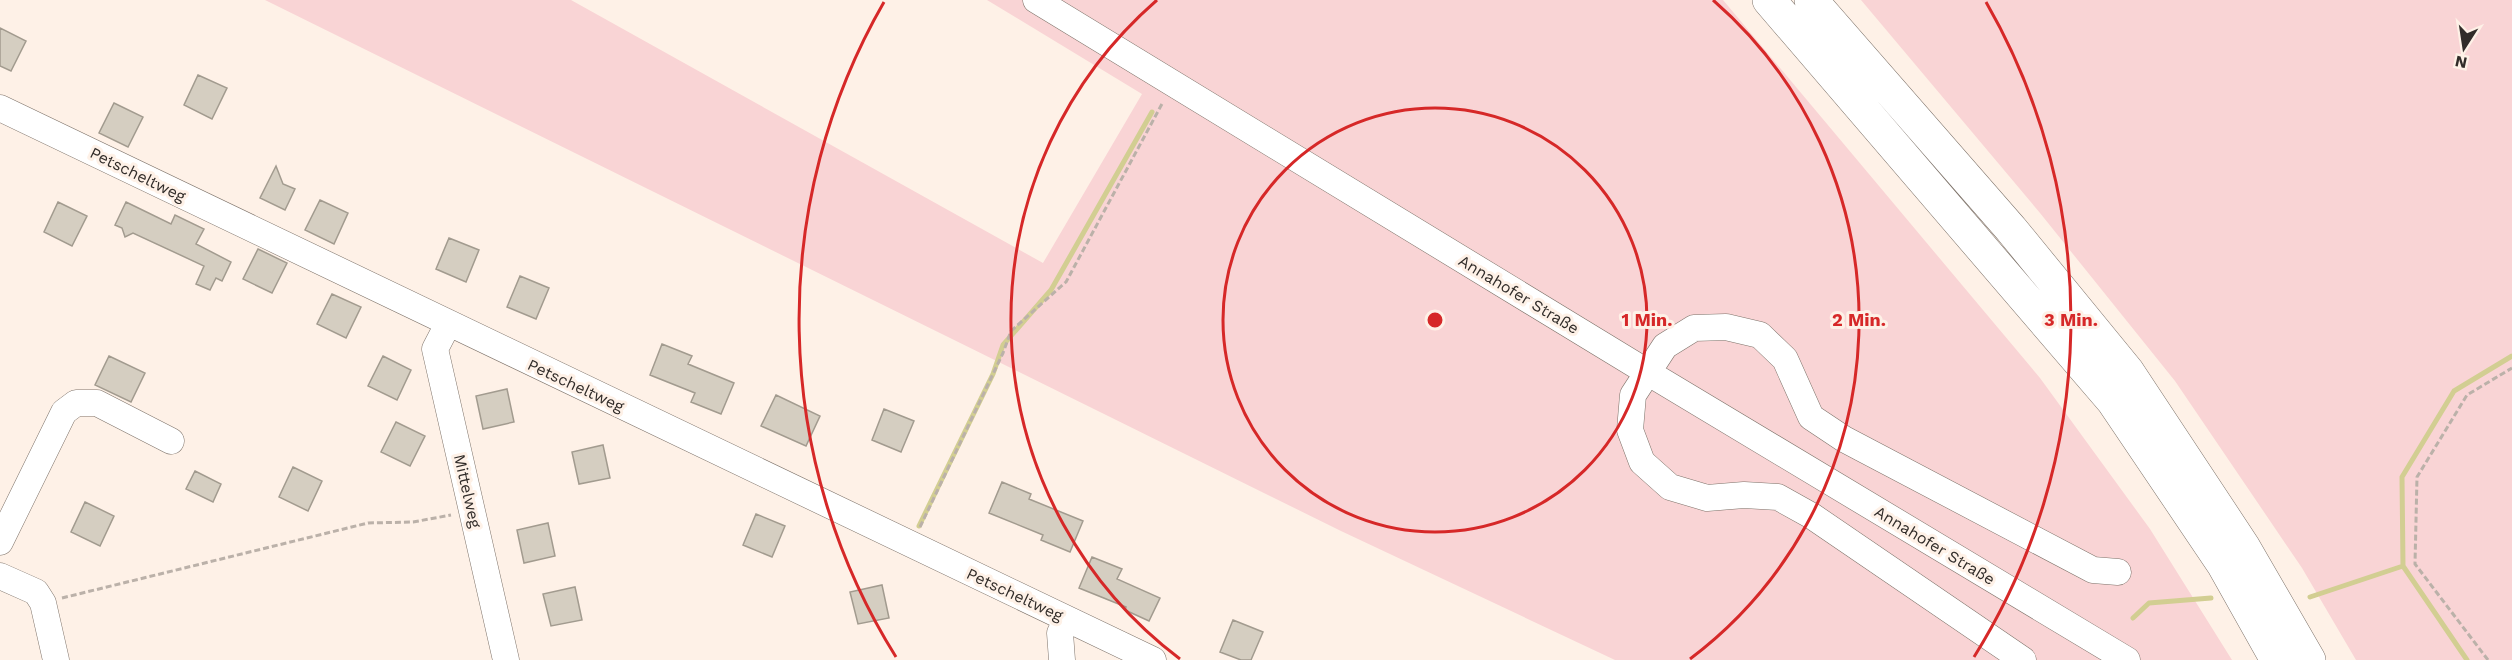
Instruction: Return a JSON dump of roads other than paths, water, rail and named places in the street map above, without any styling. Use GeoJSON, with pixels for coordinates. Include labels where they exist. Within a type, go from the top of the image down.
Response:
{"type":"FeatureCollection","features":[{"type":"Feature","properties":{"kind":"highway"},"geometry":{"type":"LineString","coordinates":[[1769,0],[2113,401],[2223,564],[2277,660]]}},
{"type":"Feature","properties":{"kind":"highway"},"geometry":{"type":"LineString","coordinates":[[1811,0],[2012,229],[2128,372],[2243,546],[2309,660]]}},
{"type":"Feature","properties":{"kind":"street","name":"Annahofer Straße"},"geometry":{"type":"LineString","coordinates":[[1036,0],[1647,372],[2127,660]]}},
{"type":"Feature","properties":{"kind":"street","name":"Petscheltweg"},"geometry":{"type":"LineString","coordinates":[[0,108],[1154,660]]}},
{"type":"Feature","properties":{"kind":"street","name":"Mittelweg"},"geometry":{"type":"LineString","coordinates":[[448,324],[435,349],[506,660]]}},
{"type":"Feature","properties":{"kind":"street"},"geometry":{"type":"LineString","coordinates":[[2023,660],[1812,516],[1778,497],[1744,495],[1707,498],[1671,487],[1642,462],[1630,430],[1633,395],[1665,346],[1694,328],[1726,327],[1760,335],[1785,359],[1811,417],[1844,439],[2093,570],[2118,572]]}},
{"type":"Feature","properties":{"kind":"street"},"geometry":{"type":"LineString","coordinates":[[0,542],[64,412],[76,403],[97,403],[171,441]]}},
{"type":"Feature","properties":{"kind":"street"},"geometry":{"type":"LineString","coordinates":[[0,576],[36,592],[43,603],[56,660]]}},
{"type":"Feature","properties":{"kind":"street"},"geometry":{"type":"LineString","coordinates":[[1062,660],[1060,633],[1067,619]]}},
{"type":"Feature","properties":{"kind":"waterway"},"geometry":{"type":"LineString","coordinates":[[919,526],[993,374],[1003,345],[1051,290],[1152,112]]}},
{"type":"Feature","properties":{"kind":"waterway"},"geometry":{"type":"LineString","coordinates":[[2467,660],[2403,566],[2402,477],[2454,391],[2512,356]]}},
{"type":"Feature","properties":{"kind":"waterway"},"geometry":{"type":"LineString","coordinates":[[2310,597],[2403,566]]}},
{"type":"Feature","properties":{"kind":"waterway"},"geometry":{"type":"LineString","coordinates":[[2133,618],[2149,603],[2211,598]]}}]}
